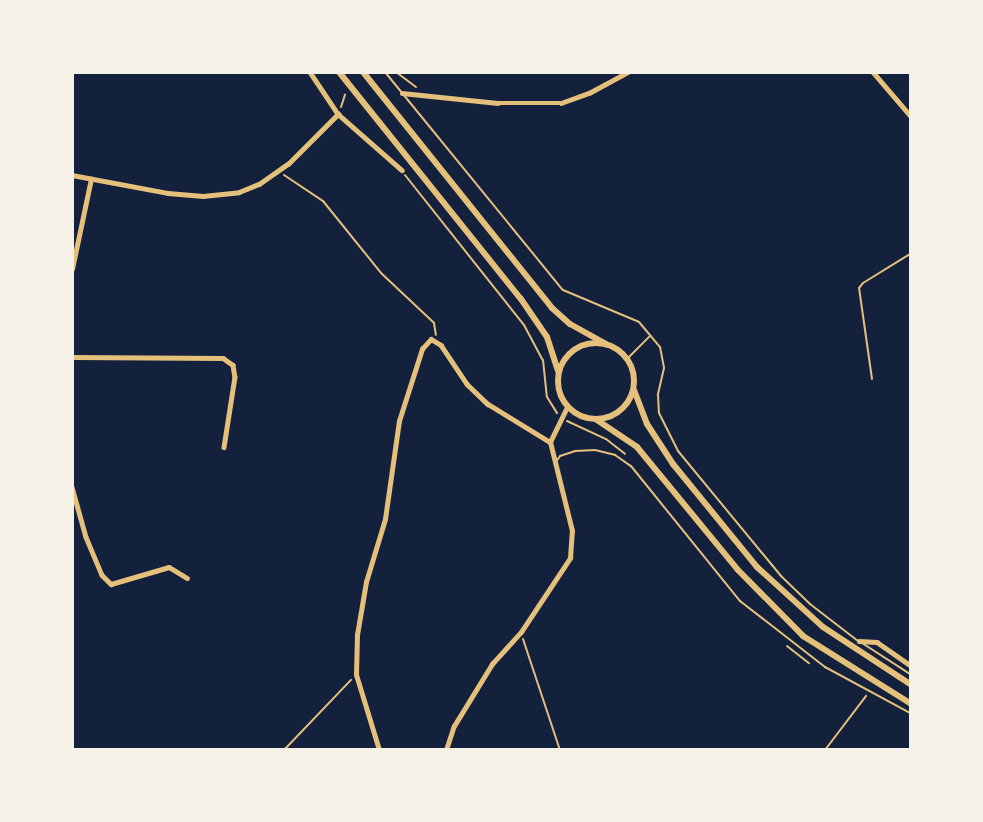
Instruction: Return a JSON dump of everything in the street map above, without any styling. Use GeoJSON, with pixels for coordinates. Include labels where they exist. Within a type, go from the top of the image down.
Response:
{"type":"FeatureCollection","features":[{"type":"Feature","properties":{"kind":"main road"},"geometry":{"type":"LineString","coordinates":[[339,72],[521,299],[546,337],[558,370],[558,389],[567,407],[581,417],[598,420],[612,417],[627,404],[634,390]]}},
{"type":"Feature","properties":{"kind":"main road"},"geometry":{"type":"LineString","coordinates":[[363,72],[552,308],[570,324],[628,359],[634,377],[634,390],[647,424],[673,464],[757,567],[823,627],[910,684]]}},
{"type":"Feature","properties":{"kind":"main road"},"geometry":{"type":"LineString","coordinates":[[558,370],[566,356],[579,346],[606,344]]}},
{"type":"Feature","properties":{"kind":"main road"},"geometry":{"type":"LineString","coordinates":[[598,420],[637,447],[738,570],[803,636],[910,703]]}},
{"type":"Feature","properties":{"kind":"street"},"geometry":{"type":"LineString","coordinates":[[310,72],[338,114],[402,170]]}},
{"type":"Feature","properties":{"kind":"street"},"geometry":{"type":"LineString","coordinates":[[402,93],[497,103],[560,103],[588,93],[628,72]]}},
{"type":"Feature","properties":{"kind":"street"},"geometry":{"type":"LineString","coordinates":[[873,72],[910,115]]}},
{"type":"Feature","properties":{"kind":"street"},"geometry":{"type":"LineString","coordinates":[[72,175],[203,196],[239,192],[278,171],[338,114]]}},
{"type":"Feature","properties":{"kind":"street"},"geometry":{"type":"LineString","coordinates":[[72,269],[91,179]]}},
{"type":"Feature","properties":{"kind":"street"},"geometry":{"type":"LineString","coordinates":[[379,750],[356,675],[357,635],[366,582],[385,519],[399,422],[422,349],[431,339],[441,345],[467,384],[488,404],[550,442]]}},
{"type":"Feature","properties":{"kind":"street"},"geometry":{"type":"LineString","coordinates":[[72,357],[223,358],[233,365],[235,377],[224,446]]}},
{"type":"Feature","properties":{"kind":"street"},"geometry":{"type":"LineString","coordinates":[[446,750],[454,726],[492,664],[521,632],[570,558],[572,531],[550,442],[567,407]]}},
{"type":"Feature","properties":{"kind":"street"},"geometry":{"type":"LineString","coordinates":[[72,487],[86,537],[102,574],[111,584],[168,567],[187,578]]}},
{"type":"Feature","properties":{"kind":"street"},"geometry":{"type":"LineString","coordinates":[[859,641],[878,642],[910,665]]}},
{"type":"Feature","properties":{"kind":"lane"},"geometry":{"type":"LineString","coordinates":[[385,72],[563,290],[639,322],[660,346],[664,359],[658,395],[659,413],[678,451],[781,576],[810,604],[859,641],[910,674]]}},
{"type":"Feature","properties":{"kind":"lane"},"geometry":{"type":"LineString","coordinates":[[872,379],[859,288],[863,283],[910,254]]}},
{"type":"Feature","properties":{"kind":"lane"},"geometry":{"type":"LineString","coordinates":[[628,359],[650,336]]}},
{"type":"Feature","properties":{"kind":"lane"},"geometry":{"type":"LineString","coordinates":[[555,464],[560,456],[595,450],[615,455],[631,466],[740,601],[825,666],[910,713]]}},
{"type":"Feature","properties":{"kind":"path"},"geometry":{"type":"LineString","coordinates":[[396,72],[428,96]]}},
{"type":"Feature","properties":{"kind":"path"},"geometry":{"type":"LineString","coordinates":[[338,114],[344,95]]}},
{"type":"Feature","properties":{"kind":"path"},"geometry":{"type":"LineString","coordinates":[[278,171],[323,201],[374,266],[434,323],[437,333],[434,340]]}},
{"type":"Feature","properties":{"kind":"path"},"geometry":{"type":"LineString","coordinates":[[521,632],[560,750]]}},
{"type":"Feature","properties":{"kind":"path"},"geometry":{"type":"LineString","coordinates":[[284,750],[356,675]]}},
{"type":"Feature","properties":{"kind":"path"},"geometry":{"type":"LineString","coordinates":[[825,750],[870,690]]}}]}
